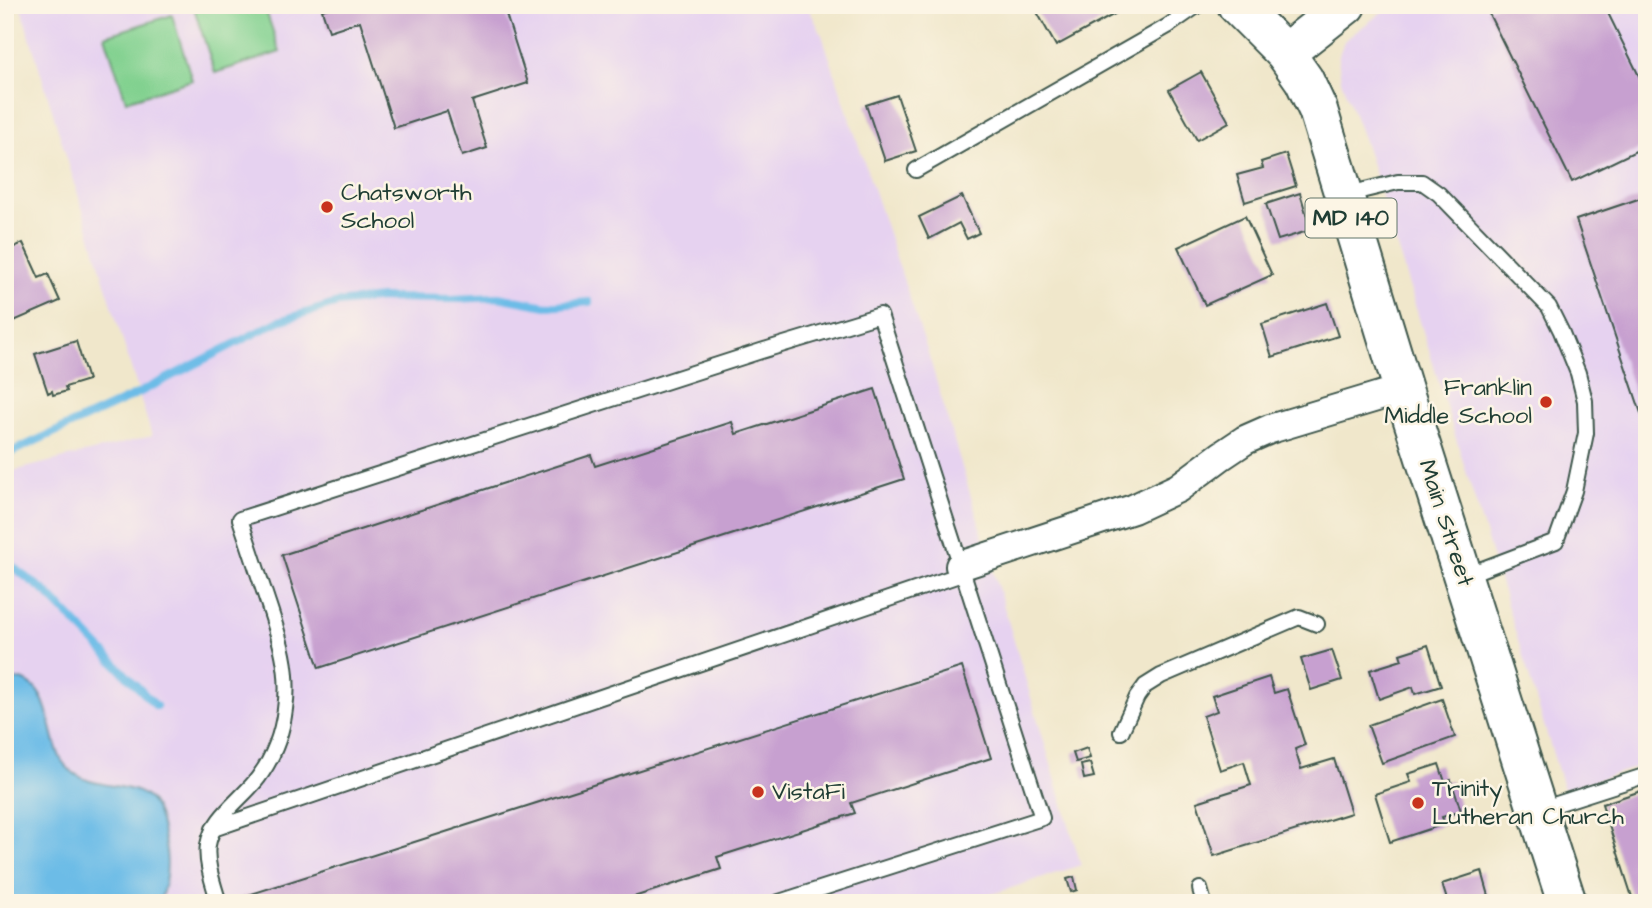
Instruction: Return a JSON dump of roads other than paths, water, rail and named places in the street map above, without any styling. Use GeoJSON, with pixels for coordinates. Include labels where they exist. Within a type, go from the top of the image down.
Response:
{"type":"FeatureCollection","features":[{"type":"Feature","properties":{"kind":"main road","name":"Main Street"},"geometry":{"type":"LineString","coordinates":[[1237,5],[1285,53],[1304,80],[1318,110],[1403,389],[1567,903]]}},
{"type":"Feature","properties":{"kind":"main road"},"geometry":{"type":"LineString","coordinates":[[1285,53],[1346,5]]}},
{"type":"Feature","properties":{"kind":"street"},"geometry":{"type":"LineString","coordinates":[[961,570],[1152,502],[1178,488],[1245,440],[1270,429],[1403,389]]}},
{"type":"Feature","properties":{"kind":"lane"},"geometry":{"type":"LineString","coordinates":[[915,170],[1168,26],[1198,5]]}},
{"type":"Feature","properties":{"kind":"lane"},"geometry":{"type":"LineString","coordinates":[[1344,195],[1398,182],[1422,182],[1439,194],[1549,307],[1578,373],[1585,401],[1586,433],[1574,491],[1556,541],[1463,577]]}},
{"type":"Feature","properties":{"kind":"lane"},"geometry":{"type":"LineString","coordinates":[[219,903],[207,847],[213,830],[271,759],[285,710],[288,681],[283,649],[240,519],[880,315],[1042,818],[776,903]]}},
{"type":"Feature","properties":{"kind":"lane"},"geometry":{"type":"LineString","coordinates":[[213,830],[961,570]]}},
{"type":"Feature","properties":{"kind":"lane"},"geometry":{"type":"LineString","coordinates":[[1121,732],[1145,685],[1161,676],[1299,617],[1317,624]]}},
{"type":"Feature","properties":{"kind":"lane"},"geometry":{"type":"LineString","coordinates":[[1537,810],[1647,775]]}},
{"type":"Feature","properties":{"kind":"water"},"geometry":{"type":"Polygon","coordinates":[[[13,679],[26,682],[42,699],[57,750],[71,771],[94,782],[141,793],[152,803],[161,824],[166,847],[165,879],[159,903],[5,903],[5,683],[13,679]]]}},
{"type":"Feature","properties":{"kind":"waterway"},"geometry":{"type":"LineString","coordinates":[[5,455],[129,398],[279,321],[338,303],[381,298],[498,297],[546,306],[589,302]]}},
{"type":"Feature","properties":{"kind":"waterway"},"geometry":{"type":"LineString","coordinates":[[5,561],[46,592],[156,706]]}},
{"type":"Feature","properties":{"kind":"place","name":"Chatsworth School"},"geometry":{"type":"Point","coordinates":[327,207]}},
{"type":"Feature","properties":{"kind":"place","name":"Franklin Middle School"},"geometry":{"type":"Point","coordinates":[1546,402]}},
{"type":"Feature","properties":{"kind":"place","name":"VistaFi"},"geometry":{"type":"Point","coordinates":[758,792]}},
{"type":"Feature","properties":{"kind":"place","name":"Trinity Lutheran Church"},"geometry":{"type":"Point","coordinates":[1418,803]}}]}
